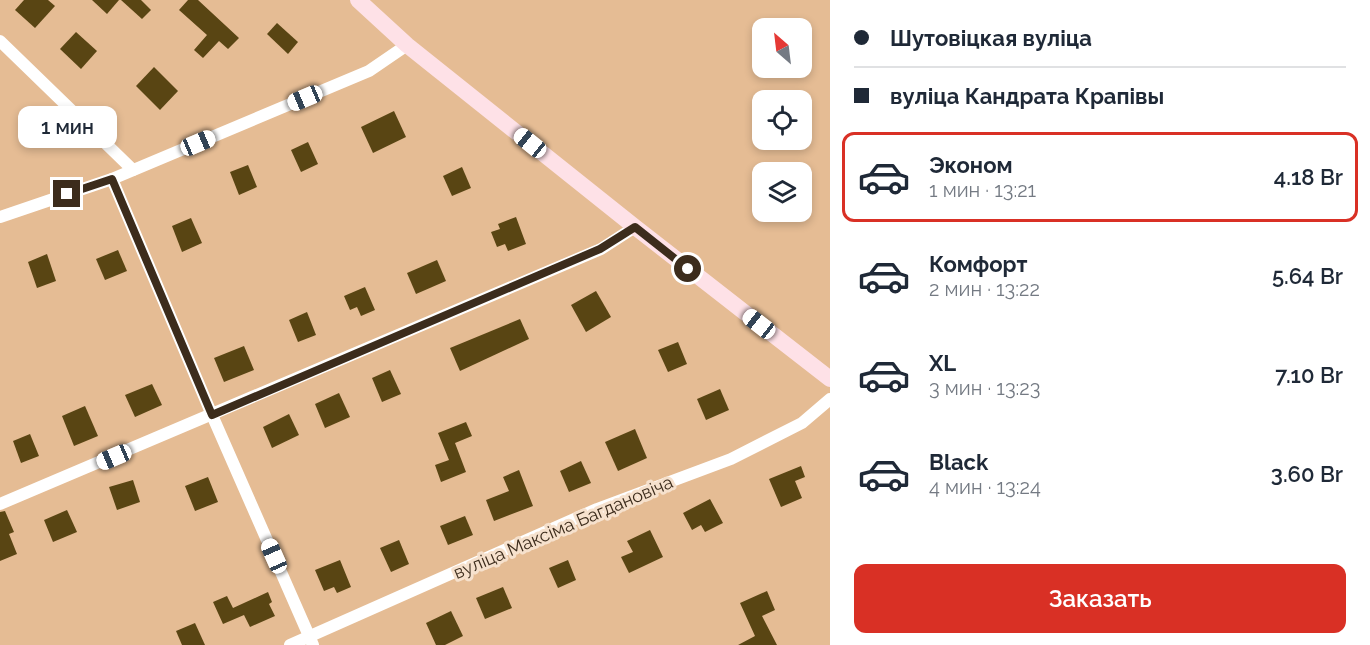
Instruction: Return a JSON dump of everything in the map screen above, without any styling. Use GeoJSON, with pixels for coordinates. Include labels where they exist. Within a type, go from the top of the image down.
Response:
{"type":"FeatureCollection","features":[{"type":"Feature","properties":{"kind":"main road"},"geometry":{"type":"LineString","coordinates":[[358,0],[407,45],[830,379]]}},
{"type":"Feature","properties":{"kind":"street"},"geometry":{"type":"LineString","coordinates":[[0,41],[133,170]]}},
{"type":"Feature","properties":{"kind":"street"},"geometry":{"type":"LineString","coordinates":[[0,217],[112,179],[369,71],[407,45]]}},
{"type":"Feature","properties":{"kind":"street"},"geometry":{"type":"LineString","coordinates":[[112,179],[311,641]]}},
{"type":"Feature","properties":{"kind":"street"},"geometry":{"type":"LineString","coordinates":[[0,504],[600,249],[635,227]]}},
{"type":"Feature","properties":{"kind":"street","name":"вуліца Максіма Багдановіча"},"geometry":{"type":"LineString","coordinates":[[290,645],[311,641],[597,509],[731,459],[802,423],[830,399]]}},
{"type":"Feature","properties":{"kind":"building"},"geometry":{"type":"Polygon","coordinates":[[[24,0],[48,0],[55,6],[35,28],[15,10],[24,0]]]}},
{"type":"Feature","properties":{"kind":"building"},"geometry":{"type":"Polygon","coordinates":[[[92,0],[119,0],[107,14],[92,0]]]}},
{"type":"Feature","properties":{"kind":"building"},"geometry":{"type":"Polygon","coordinates":[[[121,0],[141,0],[151,10],[142,19],[121,0]]]}},
{"type":"Feature","properties":{"kind":"building"},"geometry":{"type":"Polygon","coordinates":[[[188,0],[198,0],[239,38],[228,49],[219,41],[203,58],[194,50],[207,35],[179,10],[188,0]]]}},
{"type":"Feature","properties":{"kind":"building"},"geometry":{"type":"Polygon","coordinates":[[[277,23],[298,42],[288,54],[267,34],[277,23]]]}},
{"type":"Feature","properties":{"kind":"building"},"geometry":{"type":"Polygon","coordinates":[[[76,32],[97,51],[81,69],[60,49],[76,32]]]}},
{"type":"Feature","properties":{"kind":"building"},"geometry":{"type":"Polygon","coordinates":[[[154,67],[178,91],[160,110],[136,86],[154,67]]]}},
{"type":"Feature","properties":{"kind":"building"},"geometry":{"type":"Polygon","coordinates":[[[394,111],[406,137],[373,153],[361,127],[394,111]]]}},
{"type":"Feature","properties":{"kind":"building"},"geometry":{"type":"Polygon","coordinates":[[[308,142],[318,164],[301,172],[291,150],[308,142]]]}},
{"type":"Feature","properties":{"kind":"building"},"geometry":{"type":"Polygon","coordinates":[[[248,165],[257,187],[239,195],[230,172],[248,165]]]}},
{"type":"Feature","properties":{"kind":"building"},"geometry":{"type":"Polygon","coordinates":[[[462,167],[471,188],[452,196],[443,176],[462,167]]]}},
{"type":"Feature","properties":{"kind":"building"},"geometry":{"type":"Polygon","coordinates":[[[516,217],[526,244],[508,251],[505,244],[497,247],[491,232],[500,229],[498,224],[516,217]]]}},
{"type":"Feature","properties":{"kind":"building"},"geometry":{"type":"Polygon","coordinates":[[[191,218],[202,243],[182,252],[172,226],[191,218]]]}},
{"type":"Feature","properties":{"kind":"building"},"geometry":{"type":"Polygon","coordinates":[[[118,250],[127,271],[105,280],[96,259],[118,250]]]}},
{"type":"Feature","properties":{"kind":"building"},"geometry":{"type":"Polygon","coordinates":[[[47,254],[56,281],[37,288],[28,262],[47,254]]]}},
{"type":"Feature","properties":{"kind":"building"},"geometry":{"type":"Polygon","coordinates":[[[437,260],[446,281],[416,294],[407,273],[437,260]]]}},
{"type":"Feature","properties":{"kind":"building"},"geometry":{"type":"Polygon","coordinates":[[[365,287],[375,310],[361,316],[357,307],[350,310],[344,296],[365,287]]]}},
{"type":"Feature","properties":{"kind":"building"},"geometry":{"type":"Polygon","coordinates":[[[596,291],[611,317],[586,332],[571,305],[596,291]]]}},
{"type":"Feature","properties":{"kind":"building"},"geometry":{"type":"Polygon","coordinates":[[[307,312],[316,335],[298,342],[289,320],[307,312]]]}},
{"type":"Feature","properties":{"kind":"building"},"geometry":{"type":"Polygon","coordinates":[[[520,319],[529,339],[460,371],[450,348],[520,319]]]}},
{"type":"Feature","properties":{"kind":"building"},"geometry":{"type":"Polygon","coordinates":[[[678,342],[687,364],[668,372],[658,350],[678,342]]]}},
{"type":"Feature","properties":{"kind":"building"},"geometry":{"type":"Polygon","coordinates":[[[244,346],[254,370],[224,382],[214,358],[244,346]]]}},
{"type":"Feature","properties":{"kind":"building"},"geometry":{"type":"Polygon","coordinates":[[[390,370],[401,394],[382,402],[372,378],[390,370]]]}},
{"type":"Feature","properties":{"kind":"building"},"geometry":{"type":"Polygon","coordinates":[[[152,384],[162,405],[135,417],[125,395],[152,384]]]}},
{"type":"Feature","properties":{"kind":"building"},"geometry":{"type":"Polygon","coordinates":[[[720,389],[729,410],[706,420],[697,399],[720,389]]]}},
{"type":"Feature","properties":{"kind":"building"},"geometry":{"type":"Polygon","coordinates":[[[339,393],[350,417],[325,428],[315,404],[339,393]]]}},
{"type":"Feature","properties":{"kind":"building"},"geometry":{"type":"Polygon","coordinates":[[[85,406],[98,436],[74,446],[62,416],[85,406]]]}},
{"type":"Feature","properties":{"kind":"building"},"geometry":{"type":"Polygon","coordinates":[[[289,414],[299,435],[272,448],[263,427],[289,414]]]}},
{"type":"Feature","properties":{"kind":"building"},"geometry":{"type":"Polygon","coordinates":[[[466,422],[472,436],[455,443],[466,472],[441,482],[435,465],[449,460],[438,433],[466,422]]]}},
{"type":"Feature","properties":{"kind":"building"},"geometry":{"type":"Polygon","coordinates":[[[635,429],[647,458],[618,471],[605,442],[635,429]]]}},
{"type":"Feature","properties":{"kind":"building"},"geometry":{"type":"Polygon","coordinates":[[[30,434],[39,456],[21,463],[13,441],[30,434]]]}},
{"type":"Feature","properties":{"kind":"building"},"geometry":{"type":"Polygon","coordinates":[[[581,461],[591,483],[569,492],[560,471],[581,461]]]}},
{"type":"Feature","properties":{"kind":"building"},"geometry":{"type":"Polygon","coordinates":[[[801,466],[805,477],[795,481],[802,498],[781,507],[769,479],[801,466]]]}},
{"type":"Feature","properties":{"kind":"building"},"geometry":{"type":"Polygon","coordinates":[[[519,470],[533,506],[494,521],[486,500],[509,491],[503,477],[519,470]]]}},
{"type":"Feature","properties":{"kind":"building"},"geometry":{"type":"Polygon","coordinates":[[[208,477],[218,502],[195,511],[185,486],[208,477]]]}},
{"type":"Feature","properties":{"kind":"building"},"geometry":{"type":"Polygon","coordinates":[[[133,480],[140,502],[117,510],[109,487],[133,480]]]}},
{"type":"Feature","properties":{"kind":"building"},"geometry":{"type":"Polygon","coordinates":[[[710,499],[723,523],[705,532],[701,525],[692,530],[683,513],[710,499]]]}},
{"type":"Feature","properties":{"kind":"building"},"geometry":{"type":"Polygon","coordinates":[[[67,510],[77,532],[53,542],[44,520],[67,510]]]}},
{"type":"Feature","properties":{"kind":"building"},"geometry":{"type":"Polygon","coordinates":[[[5,511],[14,532],[9,534],[17,554],[0,561],[0,512],[5,511]]]}},
{"type":"Feature","properties":{"kind":"building"},"geometry":{"type":"Polygon","coordinates":[[[465,516],[473,535],[448,545],[440,526],[465,516]]]}},
{"type":"Feature","properties":{"kind":"building"},"geometry":{"type":"Polygon","coordinates":[[[650,530],[663,557],[629,573],[621,557],[633,552],[627,541],[650,530]]]}},
{"type":"Feature","properties":{"kind":"building"},"geometry":{"type":"Polygon","coordinates":[[[399,540],[409,564],[391,572],[380,548],[399,540]]]}},
{"type":"Feature","properties":{"kind":"building"},"geometry":{"type":"Polygon","coordinates":[[[340,560],[351,587],[337,593],[334,587],[324,591],[315,570],[340,560]]]}},
{"type":"Feature","properties":{"kind":"building"},"geometry":{"type":"Polygon","coordinates":[[[568,560],[576,580],[558,588],[549,568],[568,560]]]}},
{"type":"Feature","properties":{"kind":"building"},"geometry":{"type":"Polygon","coordinates":[[[503,587],[512,608],[485,619],[476,598],[503,587]]]}},
{"type":"Feature","properties":{"kind":"building"},"geometry":{"type":"Polygon","coordinates":[[[767,591],[775,610],[762,616],[777,645],[738,645],[755,636],[740,603],[767,591]]]}},
{"type":"Feature","properties":{"kind":"building"},"geometry":{"type":"Polygon","coordinates":[[[268,592],[272,602],[269,604],[275,616],[250,627],[244,615],[223,624],[213,602],[227,596],[233,608],[268,592]]]}},
{"type":"Feature","properties":{"kind":"building"},"geometry":{"type":"Polygon","coordinates":[[[451,611],[463,636],[445,645],[436,645],[426,623],[451,611]]]}},
{"type":"Feature","properties":{"kind":"building"},"geometry":{"type":"Polygon","coordinates":[[[195,623],[205,645],[182,645],[176,631],[195,623]]]}},
{"type":"Feature","properties":{"kind":"route"},"geometry":{"type":"LineString","coordinates":[[67,194],[112,179],[212,415],[600,249],[635,227],[688,269]]}}]}
